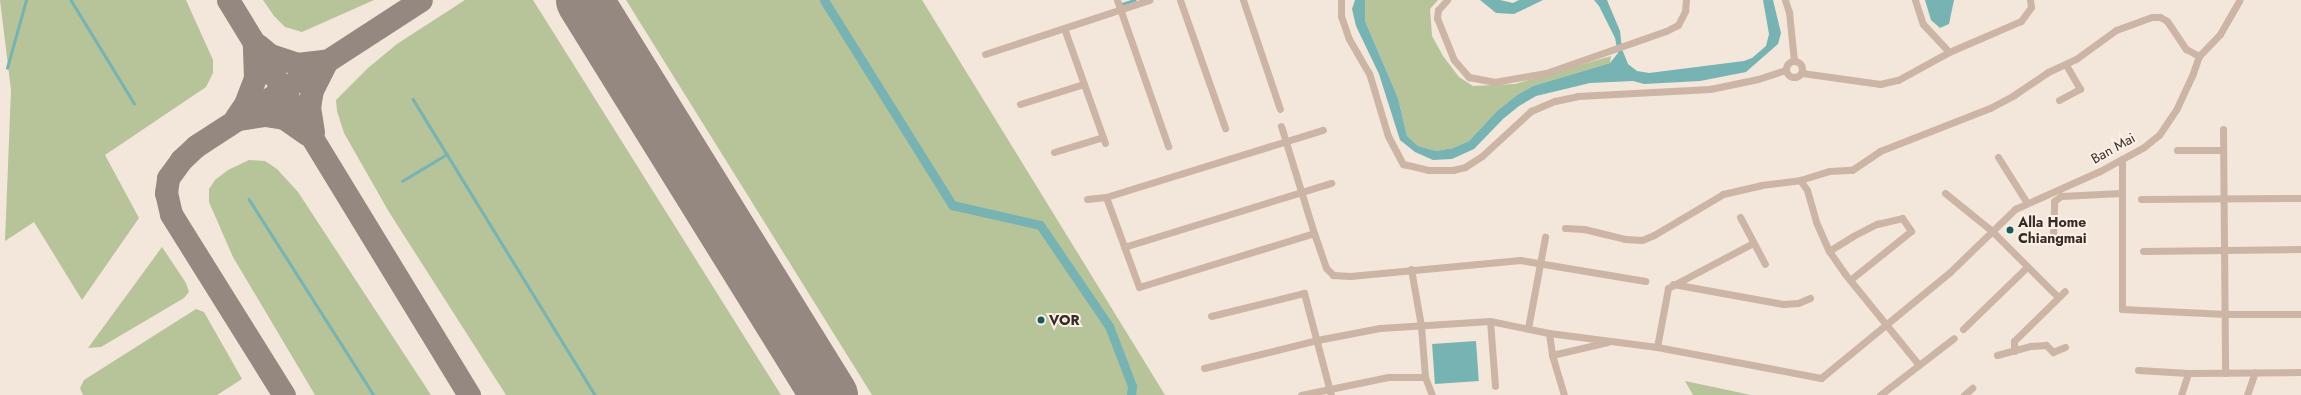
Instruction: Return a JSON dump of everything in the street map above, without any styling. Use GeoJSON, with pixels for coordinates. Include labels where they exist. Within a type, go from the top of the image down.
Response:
{"type":"FeatureCollection","features":[{"type":"Feature","properties":{"kind":"street"},"geometry":{"type":"LineString","coordinates":[[1117,0],[1168,146]]}},
{"type":"Feature","properties":{"kind":"street"},"geometry":{"type":"LineString","coordinates":[[985,54],[1149,0]]}},
{"type":"Feature","properties":{"kind":"street"},"geometry":{"type":"LineString","coordinates":[[1180,0],[1225,128]]}},
{"type":"Feature","properties":{"kind":"street"},"geometry":{"type":"LineString","coordinates":[[1243,0],[1280,109]]}},
{"type":"Feature","properties":{"kind":"street"},"geometry":{"type":"LineString","coordinates":[[1341,0],[1341,16],[1349,39],[1369,73],[1388,136],[1403,164],[1428,170],[1453,170],[1465,167],[1482,156],[1530,111],[1555,101],[1578,96],[1710,89],[1786,70]]}},
{"type":"Feature","properties":{"kind":"street"},"geometry":{"type":"LineString","coordinates":[[1447,0],[1438,10],[1438,24],[1454,60],[1469,77],[1494,82],[1546,72],[1628,45],[1678,25],[1685,11],[1686,0]]}},
{"type":"Feature","properties":{"kind":"street"},"geometry":{"type":"LineString","coordinates":[[1785,0],[1788,12],[1794,62]]}},
{"type":"Feature","properties":{"kind":"street"},"geometry":{"type":"LineString","coordinates":[[1915,0],[1923,24],[1949,52]]}},
{"type":"Feature","properties":{"kind":"street"},"geometry":{"type":"LineString","coordinates":[[1802,72],[1800,64],[1794,62],[1788,64],[1786,70],[1788,75],[1794,78],[1802,72],[1880,84],[1898,80],[1949,52],[2021,21],[2031,7],[2030,0]]}},
{"type":"Feature","properties":{"kind":"street","name":"Ban Mai"},"geometry":{"type":"LineString","coordinates":[[1657,347],[1820,378],[1950,272],[2009,214],[2026,203],[2050,194],[2122,159],[2159,136],[2169,123],[2192,76],[2199,56],[2220,34],[2240,0]]}},
{"type":"Feature","properties":{"kind":"street"},"geometry":{"type":"LineString","coordinates":[[1565,228],[1584,229],[1625,239],[1642,240],[1654,235],[1723,194],[1760,185],[1800,180],[1830,171],[1852,170],[1880,151],[1990,108],[2014,95],[2029,83],[2048,72],[2066,65],[2116,30],[2152,17],[2160,17],[2167,21],[2186,49],[2199,56]]}},
{"type":"Feature","properties":{"kind":"street"},"geometry":{"type":"LineString","coordinates":[[1054,152],[1104,140],[1064,28]]}},
{"type":"Feature","properties":{"kind":"street"},"geometry":{"type":"LineString","coordinates":[[2058,100],[2080,89],[2066,65]]}},
{"type":"Feature","properties":{"kind":"street"},"geometry":{"type":"LineString","coordinates":[[1020,104],[1084,84]]}},
{"type":"Feature","properties":{"kind":"street"},"geometry":{"type":"LineString","coordinates":[[1281,126],[1326,268],[1333,275],[1350,276],[1411,269],[1520,260],[1645,281]]}},
{"type":"Feature","properties":{"kind":"street"},"geometry":{"type":"LineString","coordinates":[[2223,129],[2222,150],[2226,314],[2225,373]]}},
{"type":"Feature","properties":{"kind":"street"},"geometry":{"type":"LineString","coordinates":[[1087,199],[1106,197],[1323,130]]}},
{"type":"Feature","properties":{"kind":"street"},"geometry":{"type":"LineString","coordinates":[[2177,150],[2222,150]]}},
{"type":"Feature","properties":{"kind":"street"},"geometry":{"type":"LineString","coordinates":[[1998,157],[2026,203]]}},
{"type":"Feature","properties":{"kind":"street"},"geometry":{"type":"LineString","coordinates":[[2122,159],[2122,309],[2226,314],[2301,314]]}},
{"type":"Feature","properties":{"kind":"street"},"geometry":{"type":"LineString","coordinates":[[1800,180],[1807,190],[1816,222],[1829,251],[1850,280],[1919,365]]}},
{"type":"Feature","properties":{"kind":"street"},"geometry":{"type":"LineString","coordinates":[[1124,247],[1331,182]]}},
{"type":"Feature","properties":{"kind":"street"},"geometry":{"type":"LineString","coordinates":[[2053,238],[2054,201],[2061,196],[2121,192]]}},
{"type":"Feature","properties":{"kind":"street"},"geometry":{"type":"LineString","coordinates":[[1946,193],[1992,231],[2058,297]]}},
{"type":"Feature","properties":{"kind":"street"},"geometry":{"type":"LineString","coordinates":[[1106,197],[1139,287],[1314,233]]}},
{"type":"Feature","properties":{"kind":"street"},"geometry":{"type":"LineString","coordinates":[[2141,200],[2301,198]]}},
{"type":"Feature","properties":{"kind":"street"},"geometry":{"type":"LineString","coordinates":[[1740,217],[1765,264]]}},
{"type":"Feature","properties":{"kind":"street"},"geometry":{"type":"LineString","coordinates":[[1829,251],[1853,236],[1877,224],[1902,218],[1911,231],[1850,280]]}},
{"type":"Feature","properties":{"kind":"street"},"geometry":{"type":"LineString","coordinates":[[1528,328],[1545,237]]}},
{"type":"Feature","properties":{"kind":"street"},"geometry":{"type":"LineString","coordinates":[[1204,368],[1318,340],[1380,328],[1490,321],[1549,333],[1657,347],[1668,288],[1753,243]]}},
{"type":"Feature","properties":{"kind":"street"},"geometry":{"type":"LineString","coordinates":[[2143,251],[2301,249]]}},
{"type":"Feature","properties":{"kind":"street"},"geometry":{"type":"LineString","coordinates":[[1963,329],[2027,267]]}},
{"type":"Feature","properties":{"kind":"street"},"geometry":{"type":"LineString","coordinates":[[1411,269],[1421,326],[1425,377],[1432,395]]}},
{"type":"Feature","properties":{"kind":"street"},"geometry":{"type":"LineString","coordinates":[[1673,284],[1783,304],[1798,303],[1810,298]]}},
{"type":"Feature","properties":{"kind":"street"},"geometry":{"type":"LineString","coordinates":[[2014,351],[2014,340],[2065,291]]}},
{"type":"Feature","properties":{"kind":"street"},"geometry":{"type":"LineString","coordinates":[[1211,316],[1304,293],[1331,392]]}},
{"type":"Feature","properties":{"kind":"street"},"geometry":{"type":"LineString","coordinates":[[1490,321],[1495,386]]}},
{"type":"Feature","properties":{"kind":"street"},"geometry":{"type":"LineString","coordinates":[[1549,333],[1552,355],[1564,395]]}},
{"type":"Feature","properties":{"kind":"street"},"geometry":{"type":"LineString","coordinates":[[1880,395],[1954,338]]}},
{"type":"Feature","properties":{"kind":"street"},"geometry":{"type":"LineString","coordinates":[[1552,355],[1614,341]]}},
{"type":"Feature","properties":{"kind":"street"},"geometry":{"type":"LineString","coordinates":[[1997,355],[2046,345],[2053,352],[2065,347]]}},
{"type":"Feature","properties":{"kind":"street"},"geometry":{"type":"LineString","coordinates":[[2138,370],[2188,373],[2301,372]]}},
{"type":"Feature","properties":{"kind":"street"},"geometry":{"type":"LineString","coordinates":[[2247,395],[2255,372]]}},
{"type":"Feature","properties":{"kind":"street"},"geometry":{"type":"LineString","coordinates":[[2181,395],[2188,373]]}},
{"type":"Feature","properties":{"kind":"street"},"geometry":{"type":"LineString","coordinates":[[1301,395],[1331,392],[1388,377],[1425,377]]}},
{"type":"Feature","properties":{"kind":"street"},"geometry":{"type":"LineString","coordinates":[[1964,395],[1972,388]]}},
{"type":"Feature","properties":{"kind":"green space"},"geometry":{"type":"Polygon","coordinates":[[[0,0],[186,0],[213,60],[213,73],[206,87],[105,155],[139,218],[82,300],[34,222],[5,241],[11,90],[0,0]]]}},
{"type":"Feature","properties":{"kind":"green space"},"geometry":{"type":"Polygon","coordinates":[[[263,0],[374,0],[302,32],[285,27],[274,16],[263,0]]]}},
{"type":"Feature","properties":{"kind":"green space"},"geometry":{"type":"Polygon","coordinates":[[[465,0],[533,0],[781,395],[506,395],[389,212],[344,133],[337,111],[336,100],[368,68],[397,44],[465,0]]]}},
{"type":"Feature","properties":{"kind":"green space"},"geometry":{"type":"Polygon","coordinates":[[[626,0],[922,0],[1165,395],[872,395],[626,0]]]}},
{"type":"Feature","properties":{"kind":"green space"},"geometry":{"type":"Polygon","coordinates":[[[1365,0],[1438,0],[1430,9],[1432,36],[1443,56],[1459,77],[1473,86],[1515,84],[1611,56],[1610,63],[1533,86],[1517,95],[1497,111],[1469,141],[1453,148],[1436,151],[1418,146],[1407,136],[1398,98],[1365,21],[1365,0]]]}},
{"type":"Feature","properties":{"kind":"green space"},"geometry":{"type":"Polygon","coordinates":[[[249,160],[265,161],[277,169],[298,192],[431,395],[315,395],[233,257],[209,202],[209,189],[215,180],[228,170],[249,160]]]}},
{"type":"Feature","properties":{"kind":"green space"},"geometry":{"type":"Polygon","coordinates":[[[162,247],[186,283],[189,292],[184,298],[101,347],[88,348],[162,247]]]}},
{"type":"Feature","properties":{"kind":"green space"},"geometry":{"type":"Polygon","coordinates":[[[196,309],[204,312],[242,379],[217,395],[83,395],[80,388],[84,380],[196,309]]]}},
{"type":"Feature","properties":{"kind":"green space"},"geometry":{"type":"Polygon","coordinates":[[[1685,381],[1751,395],[1693,395],[1685,381]]]}},
{"type":"Feature","properties":{"kind":"water"},"geometry":{"type":"Polygon","coordinates":[[[1355,0],[1365,0],[1365,21],[1398,98],[1407,136],[1418,146],[1436,151],[1453,148],[1469,141],[1497,111],[1517,95],[1533,86],[1610,63],[1618,53],[1615,38],[1599,6],[1594,0],[1607,0],[1620,31],[1622,49],[1628,64],[1637,71],[1649,73],[1744,61],[1752,58],[1766,46],[1769,34],[1763,0],[1773,0],[1781,33],[1778,44],[1746,72],[1700,81],[1644,84],[1633,81],[1590,83],[1536,96],[1519,106],[1503,119],[1474,149],[1452,159],[1433,160],[1415,152],[1400,140],[1379,74],[1356,26],[1352,9],[1355,0]]]}},
{"type":"Feature","properties":{"kind":"water"},"geometry":{"type":"Polygon","coordinates":[[[1480,0],[1500,0],[1513,3],[1519,0],[1543,0],[1514,14],[1496,13],[1480,0]]]}},
{"type":"Feature","properties":{"kind":"water"},"geometry":{"type":"Polygon","coordinates":[[[1925,0],[1954,0],[1949,24],[1940,28],[1931,20],[1925,0]]]}},
{"type":"Feature","properties":{"kind":"water"},"geometry":{"type":"Polygon","coordinates":[[[1476,341],[1479,381],[1435,384],[1432,344],[1476,341]]]}},
{"type":"Feature","properties":{"kind":"waterway"},"geometry":{"type":"LineString","coordinates":[[7,68],[26,0]]}},
{"type":"Feature","properties":{"kind":"waterway"},"geometry":{"type":"LineString","coordinates":[[71,0],[134,103]]}},
{"type":"Feature","properties":{"kind":"waterway"},"geometry":{"type":"LineString","coordinates":[[824,0],[952,205],[1040,225],[1109,326],[1132,386],[1131,395]]}},
{"type":"Feature","properties":{"kind":"waterway"},"geometry":{"type":"LineString","coordinates":[[1122,4],[1134,0]]}},
{"type":"Feature","properties":{"kind":"waterway"},"geometry":{"type":"LineString","coordinates":[[413,99],[595,395]]}},
{"type":"Feature","properties":{"kind":"waterway"},"geometry":{"type":"LineString","coordinates":[[402,181],[447,154]]}},
{"type":"Feature","properties":{"kind":"waterway"},"geometry":{"type":"LineString","coordinates":[[249,199],[374,395]]}},
{"type":"Feature","properties":{"kind":"taxiway"},"geometry":{"type":"LineString","coordinates":[[228,0],[469,395]]}},
{"type":"Feature","properties":{"kind":"taxiway"},"geometry":{"type":"LineString","coordinates":[[284,395],[171,214],[166,193],[168,178],[181,160],[196,146],[421,0]]}},
{"type":"Feature","properties":{"kind":"taxiway"},"geometry":{"type":"LineString","coordinates":[[236,117],[245,104],[255,78],[254,43]]}},
{"type":"Feature","properties":{"kind":"taxiway"},"geometry":{"type":"LineString","coordinates":[[258,45],[270,55],[297,64],[323,61]]}},
{"type":"Feature","properties":{"kind":"taxiway"},"geometry":{"type":"LineString","coordinates":[[313,132],[309,108],[312,90],[327,61]]}},
{"type":"Feature","properties":{"kind":"taxiway"},"geometry":{"type":"LineString","coordinates":[[239,119],[265,115],[284,118],[307,134]]}},
{"type":"Feature","properties":{"kind":"runway"},"geometry":{"type":"LineString","coordinates":[[584,0],[829,395]]}},
{"type":"Feature","properties":{"kind":"place","name":"Alla Home Chiangmai"},"geometry":{"type":"Point","coordinates":[2010,230]}},
{"type":"Feature","properties":{"kind":"place","name":"VOR"},"geometry":{"type":"Point","coordinates":[1041,320]}}]}
